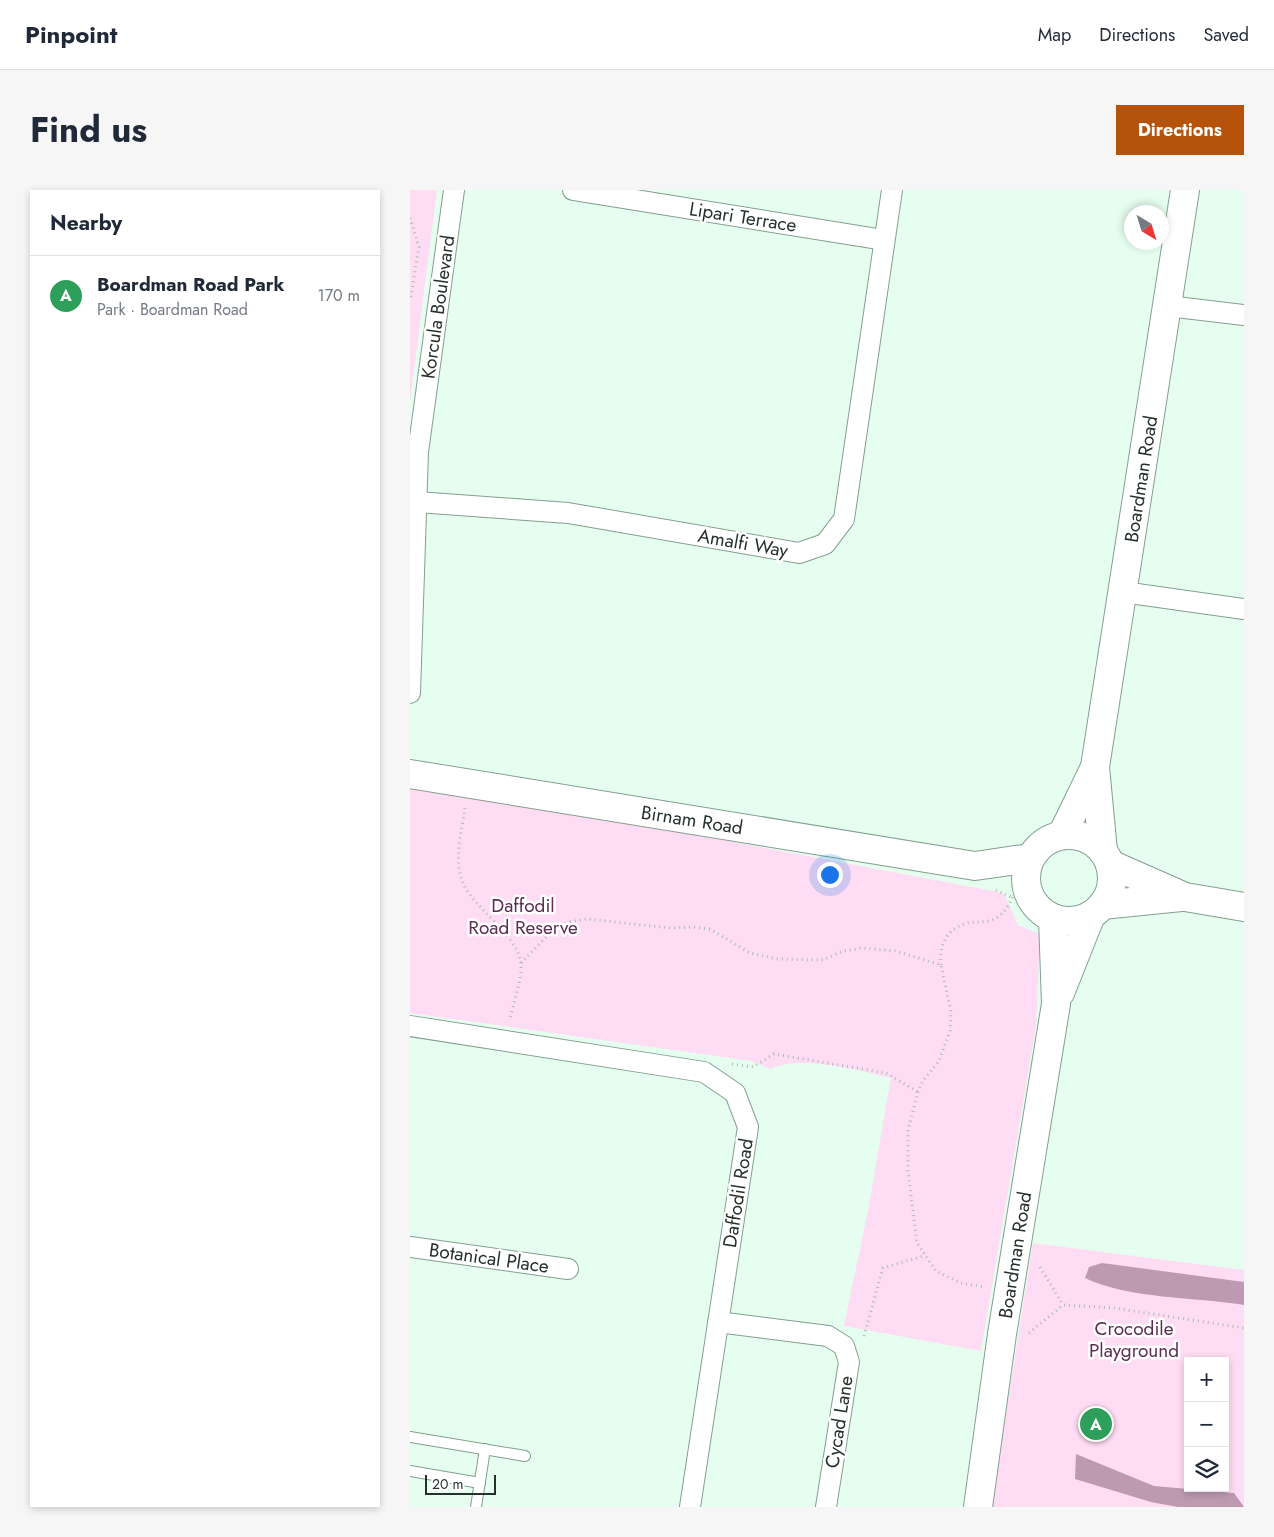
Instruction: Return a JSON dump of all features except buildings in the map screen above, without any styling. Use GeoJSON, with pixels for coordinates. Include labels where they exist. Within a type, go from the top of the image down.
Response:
{"type":"FeatureCollection","features":[{"type":"Feature","properties":{"kind":"street","name":"Korcula Boulevard"},"geometry":{"type":"LineString","coordinates":[[410,693],[418,452],[454,190]]}},
{"type":"Feature","properties":{"kind":"street","name":"Lipari Terrace"},"geometry":{"type":"LineString","coordinates":[[573,190],[884,240]]}},
{"type":"Feature","properties":{"kind":"street","name":"Amalfi Way"},"geometry":{"type":"LineString","coordinates":[[417,502],[568,513],[799,553],[825,544],[844,519],[892,190]]}},
{"type":"Feature","properties":{"kind":"street","name":"Boardman Road"},"geometry":{"type":"LineString","coordinates":[[1056,1004],[1096,910],[1109,893],[1112,878],[1106,858],[1095,767],[1185,190]]}},
{"type":"Feature","properties":{"kind":"street"},"geometry":{"type":"LineString","coordinates":[[1168,306],[1244,316]]}},
{"type":"Feature","properties":{"kind":"street"},"geometry":{"type":"LineString","coordinates":[[1123,592],[1244,610]]}},
{"type":"Feature","properties":{"kind":"street","name":"Boardman Road"},"geometry":{"type":"LineString","coordinates":[[1062,835],[1095,767]]}},
{"type":"Feature","properties":{"kind":"street","name":"Birnam Road"},"geometry":{"type":"LineString","coordinates":[[410,774],[975,866],[1030,858]]}},
{"type":"Feature","properties":{"kind":"street"},"geometry":{"type":"LineString","coordinates":[[1185,897],[1096,910],[1072,921],[1053,918],[1020,896],[1026,886],[1026,872],[1030,858],[1038,847],[1049,839],[1062,835],[1085,838],[1106,858],[1185,897],[1244,907]]}},
{"type":"Feature","properties":{"kind":"street","name":"Birnam Road"},"geometry":{"type":"LineString","coordinates":[[975,866],[1020,896]]}},
{"type":"Feature","properties":{"kind":"street","name":"Boardman Road"},"geometry":{"type":"LineString","coordinates":[[978,1507],[1002,1334],[1056,1004],[1053,918]]}},
{"type":"Feature","properties":{"kind":"street","name":"Daffodil Road"},"geometry":{"type":"LineString","coordinates":[[410,1026],[704,1072],[735,1093],[748,1127],[690,1507]]}},
{"type":"Feature","properties":{"kind":"street","name":"Botanical Place"},"geometry":{"type":"LineString","coordinates":[[410,1247],[568,1269]]}},
{"type":"Feature","properties":{"kind":"street","name":"Cycad Lane"},"geometry":{"type":"LineString","coordinates":[[718,1322],[828,1336],[844,1346],[849,1362],[826,1507]]}},
{"type":"Feature","properties":{"kind":"lane"},"geometry":{"type":"LineString","coordinates":[[410,1437],[525,1456]]}},
{"type":"Feature","properties":{"kind":"lane"},"geometry":{"type":"LineString","coordinates":[[476,1507],[485,1450]]}},
{"type":"Feature","properties":{"kind":"lane"},"geometry":{"type":"LineString","coordinates":[[410,1471],[480,1483]]}},
{"type":"Feature","properties":{"kind":"path"},"geometry":{"type":"LineString","coordinates":[[410,218],[419,247],[410,301]]}},
{"type":"Feature","properties":{"kind":"path"},"geometry":{"type":"LineString","coordinates":[[469,783],[460,848],[460,871],[463,883],[470,895],[512,944],[520,964],[508,1029]]}},
{"type":"Feature","properties":{"kind":"path"},"geometry":{"type":"LineString","coordinates":[[991,1288],[961,1283],[936,1271],[924,1256],[917,1243],[908,1171],[908,1130],[918,1092],[923,1081],[939,1061],[950,1031],[951,1012],[939,951],[948,935],[964,924],[998,918],[1020,896]]}},
{"type":"Feature","properties":{"kind":"path"},"geometry":{"type":"LineString","coordinates":[[520,964],[555,928],[568,922],[586,919],[671,928],[693,927],[710,929],[750,953],[778,959],[823,960],[844,950],[862,948],[896,951],[941,965]]}},
{"type":"Feature","properties":{"kind":"path"},"geometry":{"type":"LineString","coordinates":[[1015,1255],[1035,1259],[1063,1305]]}},
{"type":"Feature","properties":{"kind":"path"},"geometry":{"type":"LineString","coordinates":[[845,1352],[863,1340],[883,1268],[924,1256]]}},
{"type":"Feature","properties":{"kind":"path"},"geometry":{"type":"LineString","coordinates":[[1002,1334],[1023,1338],[1063,1305],[1114,1308],[1244,1328]]}},
{"type":"Feature","properties":{"kind":"green space"},"geometry":{"type":"Polygon","coordinates":[[[410,190],[437,190],[410,401],[410,190]]]}},
{"type":"Feature","properties":{"kind":"green space","name":"Daffodil Road Reserve"},"geometry":{"type":"Polygon","coordinates":[[[410,784],[448,788],[1004,893],[1018,925],[1040,934],[1036,1026],[981,1351],[844,1326],[868,1210],[891,1078],[814,1063],[783,1065],[771,1069],[751,1061],[410,1013],[410,784]]]}},
{"type":"Feature","properties":{"kind":"green space","name":"Crocodile Playground"},"geometry":{"type":"Polygon","coordinates":[[[1033,1243],[1244,1270],[1244,1507],[991,1507],[1033,1243]]]}},
{"type":"Feature","properties":{"kind":"shaded area"},"geometry":{"type":"Polygon","coordinates":[[[1102,1263],[1244,1282],[1244,1305],[1142,1294],[1102,1285],[1085,1278],[1089,1267],[1102,1263]]]}},
{"type":"Feature","properties":{"kind":"shaded area"},"geometry":{"type":"Polygon","coordinates":[[[1076,1454],[1154,1486],[1184,1489],[1184,1492],[1234,1493],[1244,1507],[1178,1507],[1151,1502],[1075,1479],[1076,1454]]]}},
{"type":"Feature","properties":{"kind":"place","name":"Boardman Road Park"},"geometry":{"type":"Point","coordinates":[1096,1424]}}]}
